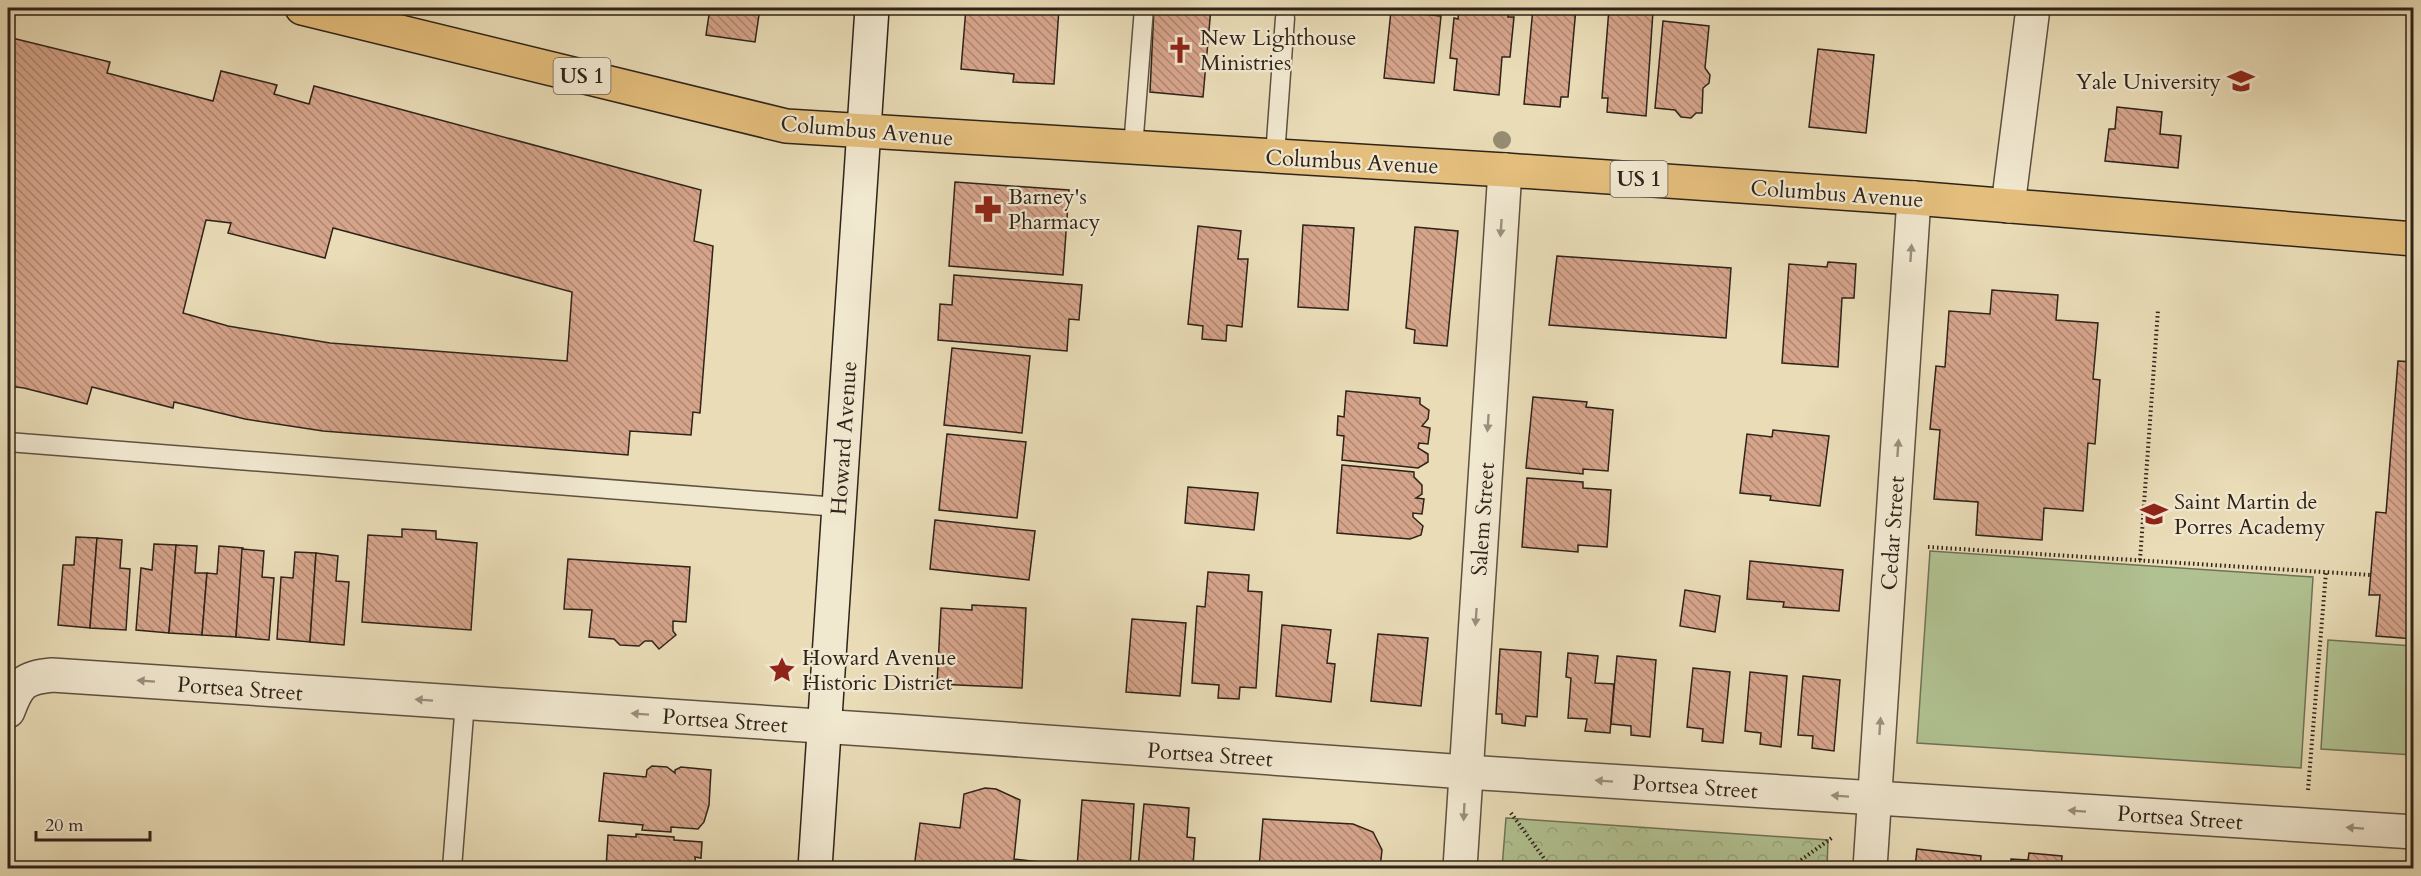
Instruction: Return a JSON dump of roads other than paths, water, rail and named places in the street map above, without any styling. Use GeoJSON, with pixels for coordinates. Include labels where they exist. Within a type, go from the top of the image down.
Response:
{"type":"FeatureCollection","features":[{"type":"Feature","properties":{"kind":"main road","name":"Columbus Avenue"},"geometry":{"type":"LineString","coordinates":[[302,8],[786,126],[1505,170],[1914,198],[2414,239]]}},
{"type":"Feature","properties":{"kind":"street","name":"Howard Avenue"},"geometry":{"type":"LineString","coordinates":[[815,868],[872,8]]}},
{"type":"Feature","properties":{"kind":"street"},"geometry":{"type":"LineString","coordinates":[[2008,206],[2033,8]]}},
{"type":"Feature","properties":{"kind":"street","name":"Salem Street"},"geometry":{"type":"LineString","coordinates":[[1460,868],[1505,170]]}},
{"type":"Feature","properties":{"kind":"street","name":"Cedar Street"},"geometry":{"type":"LineString","coordinates":[[1870,868],[1914,198]]}},
{"type":"Feature","properties":{"kind":"street","name":"Portsea Street"},"geometry":{"type":"LineString","coordinates":[[11,703],[21,684],[34,677],[52,675],[1466,772],[2414,832]]}},
{"type":"Feature","properties":{"kind":"lane"},"geometry":{"type":"LineString","coordinates":[[1133,148],[1144,8]]}},
{"type":"Feature","properties":{"kind":"lane"},"geometry":{"type":"LineString","coordinates":[[1275,156],[1285,18]]}},
{"type":"Feature","properties":{"kind":"lane"},"geometry":{"type":"LineString","coordinates":[[8,442],[838,507]]}},
{"type":"Feature","properties":{"kind":"lane"},"geometry":{"type":"LineString","coordinates":[[452,868],[465,702]]}},
{"type":"Feature","properties":{"kind":"place","name":"New Lighthouse Ministries"},"geometry":{"type":"Point","coordinates":[1180,50]}},
{"type":"Feature","properties":{"kind":"place","name":"Yale University"},"geometry":{"type":"Point","coordinates":[2241,81]}},
{"type":"Feature","properties":{"kind":"place","name":"Barney's Pharmacy"},"geometry":{"type":"Point","coordinates":[988,209]}},
{"type":"Feature","properties":{"kind":"place","name":"Saint Martin de Porres Academy"},"geometry":{"type":"Point","coordinates":[2154,514]}},
{"type":"Feature","properties":{"kind":"place","name":"Howard Avenue Historic District"},"geometry":{"type":"Point","coordinates":[782,670]}}]}
